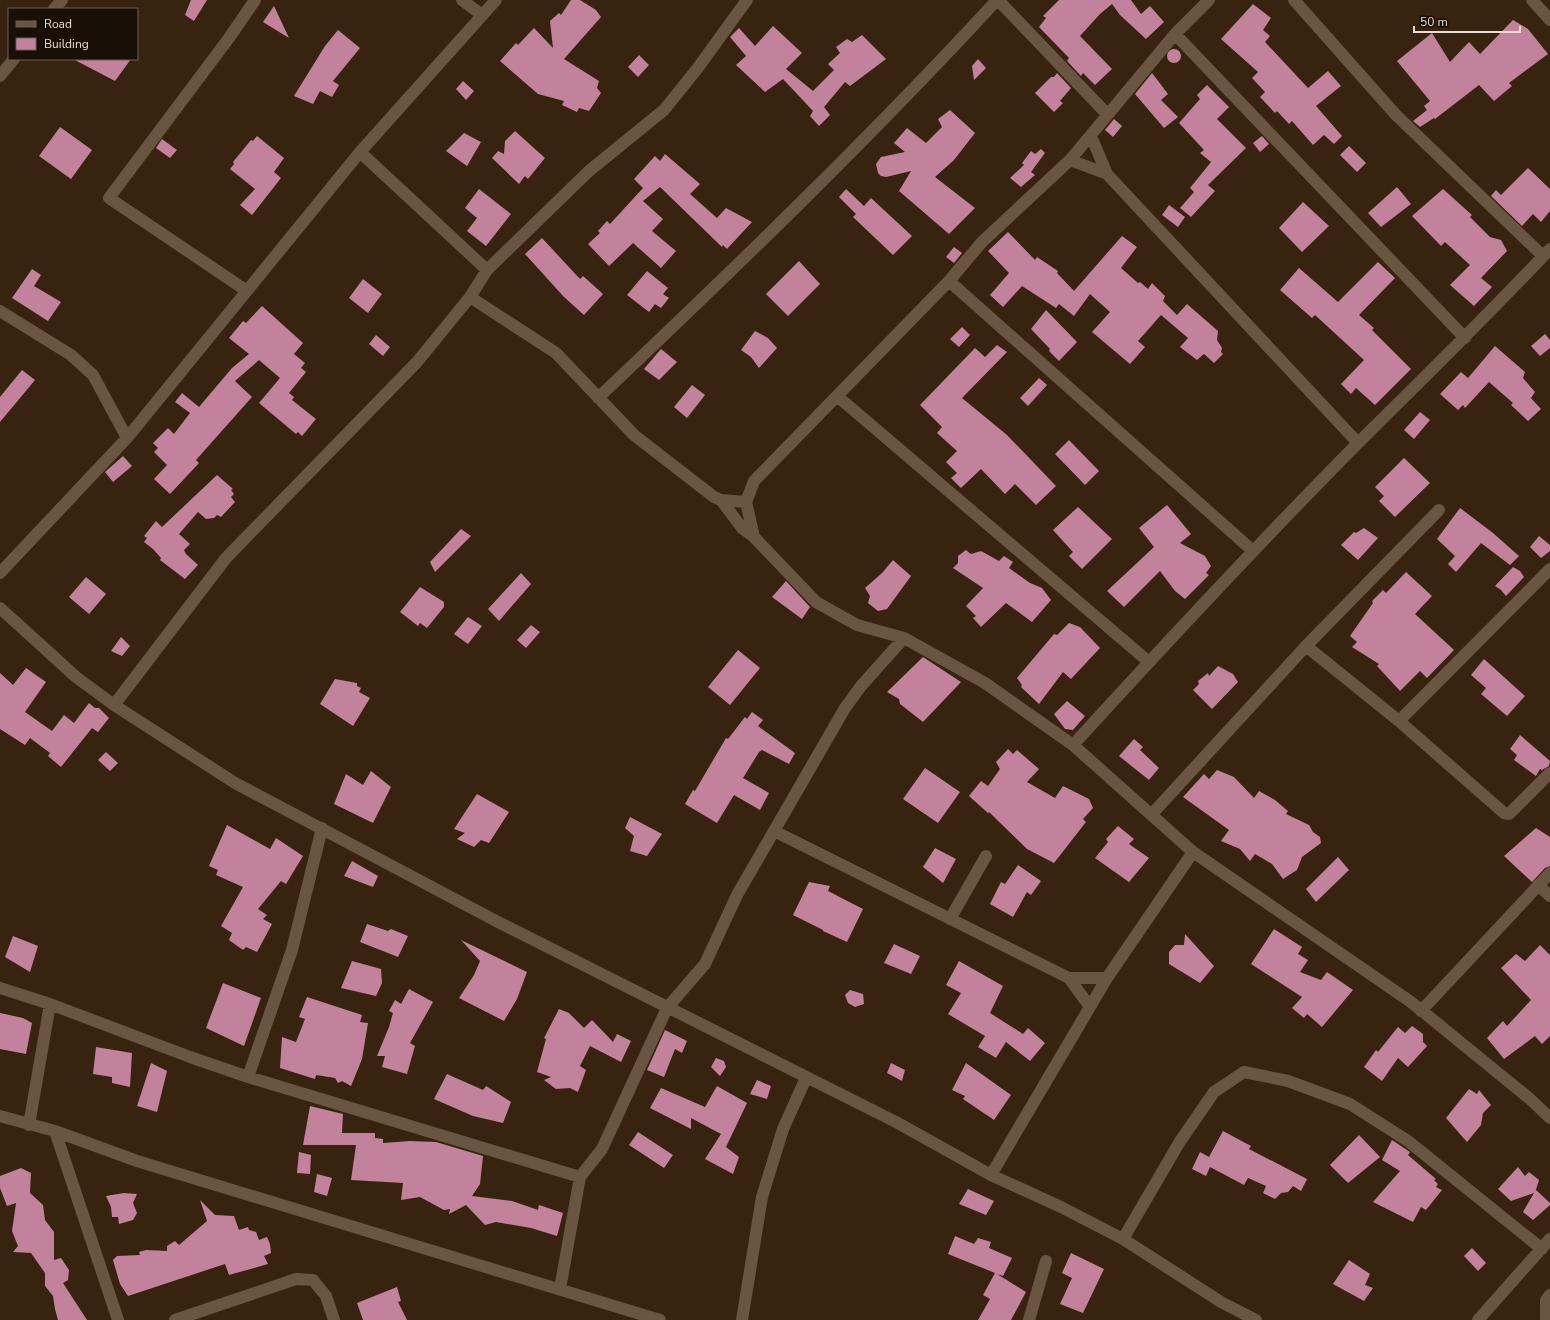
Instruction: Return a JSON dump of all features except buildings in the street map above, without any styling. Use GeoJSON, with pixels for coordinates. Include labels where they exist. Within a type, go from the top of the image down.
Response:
{"type":"FeatureCollection","features":[{"type":"Feature","properties":{"kind":"street"},"geometry":{"type":"LineString","coordinates":[[55,8],[62,0]]}},
{"type":"Feature","properties":{"kind":"street"},"geometry":{"type":"LineString","coordinates":[[247,291],[109,198],[229,38],[255,0]]}},
{"type":"Feature","properties":{"kind":"street"},"geometry":{"type":"LineString","coordinates":[[462,0],[482,15]]}},
{"type":"Feature","properties":{"kind":"street"},"geometry":{"type":"LineString","coordinates":[[0,573],[127,438],[360,152],[496,0]]}},
{"type":"Feature","properties":{"kind":"street"},"geometry":{"type":"LineString","coordinates":[[114,705],[226,558],[417,362],[470,297],[487,270],[589,171],[664,110],[697,69],[747,0]]}},
{"type":"Feature","properties":{"kind":"street"},"geometry":{"type":"LineString","coordinates":[[598,398],[735,268],[946,56],[997,0],[1107,114]]}},
{"type":"Feature","properties":{"kind":"street"},"geometry":{"type":"LineString","coordinates":[[754,537],[746,502],[754,481],[949,281],[982,242],[1070,160],[1175,34],[1210,0]]}},
{"type":"Feature","properties":{"kind":"street"},"geometry":{"type":"LineString","coordinates":[[1073,745],[1148,662],[1253,551],[1358,443],[1465,338],[1546,252],[1396,116],[1294,0]]}},
{"type":"Feature","properties":{"kind":"street"},"geometry":{"type":"LineString","coordinates":[[1532,0],[1550,20]]}},
{"type":"Feature","properties":{"kind":"street"},"geometry":{"type":"LineString","coordinates":[[1175,34],[1465,338]]}},
{"type":"Feature","properties":{"kind":"street"},"geometry":{"type":"LineString","coordinates":[[0,76],[13,60]]}},
{"type":"Feature","properties":{"kind":"street"},"geometry":{"type":"LineString","coordinates":[[1090,136],[1107,174],[1358,443]]}},
{"type":"Feature","properties":{"kind":"street"},"geometry":{"type":"LineString","coordinates":[[360,152],[487,270]]}},
{"type":"Feature","properties":{"kind":"street"},"geometry":{"type":"LineString","coordinates":[[1070,160],[1107,174]]}},
{"type":"Feature","properties":{"kind":"street"},"geometry":{"type":"LineString","coordinates":[[949,281],[1253,551]]}},
{"type":"Feature","properties":{"kind":"street"},"geometry":{"type":"LineString","coordinates":[[470,297],[556,353],[634,435],[714,497],[721,500],[746,502]]}},
{"type":"Feature","properties":{"kind":"street"},"geometry":{"type":"LineString","coordinates":[[0,311],[71,355],[93,375],[127,438]]}},
{"type":"Feature","properties":{"kind":"street"},"geometry":{"type":"LineString","coordinates":[[837,396],[1148,662]]}},
{"type":"Feature","properties":{"kind":"street"},"geometry":{"type":"LineString","coordinates":[[721,500],[742,528],[754,537],[816,602],[857,625],[904,638],[985,683],[1073,745],[1193,852],[1421,1011],[1550,1118]]}},
{"type":"Feature","properties":{"kind":"street"},"geometry":{"type":"LineString","coordinates":[[1152,814],[1306,646],[1439,510]]}},
{"type":"Feature","properties":{"kind":"street"},"geometry":{"type":"LineString","coordinates":[[1399,721],[1550,569]]}},
{"type":"Feature","properties":{"kind":"street"},"geometry":{"type":"LineString","coordinates":[[0,608],[76,678],[114,705],[235,783],[498,922],[896,1122],[991,1175],[1061,1207],[1124,1239],[1221,1302],[1256,1320]]}},
{"type":"Feature","properties":{"kind":"street"},"geometry":{"type":"LineString","coordinates":[[560,1289],[580,1177],[602,1149],[668,1008],[705,964],[737,895],[844,708],[861,686],[904,638]]}},
{"type":"Feature","properties":{"kind":"street"},"geometry":{"type":"LineString","coordinates":[[1306,646],[1399,721],[1504,812],[1508,814],[1550,773]]}},
{"type":"Feature","properties":{"kind":"street"},"geometry":{"type":"LineString","coordinates":[[248,1077],[292,950],[322,828]]}},
{"type":"Feature","properties":{"kind":"street"},"geometry":{"type":"LineString","coordinates":[[774,831],[1069,978],[1107,978]]}},
{"type":"Feature","properties":{"kind":"street"},"geometry":{"type":"LineString","coordinates":[[991,1175],[1107,978],[1193,852]]}},
{"type":"Feature","properties":{"kind":"street"},"geometry":{"type":"LineString","coordinates":[[950,919],[986,856]]}},
{"type":"Feature","properties":{"kind":"street"},"geometry":{"type":"LineString","coordinates":[[1421,1011],[1550,873]]}},
{"type":"Feature","properties":{"kind":"street"},"geometry":{"type":"LineString","coordinates":[[1538,885],[1550,896]]}},
{"type":"Feature","properties":{"kind":"street"},"geometry":{"type":"LineString","coordinates":[[1069,978],[1090,1007]]}},
{"type":"Feature","properties":{"kind":"street"},"geometry":{"type":"LineString","coordinates":[[0,988],[50,1004],[190,1057],[248,1077],[580,1177]]}},
{"type":"Feature","properties":{"kind":"street"},"geometry":{"type":"LineString","coordinates":[[29,1125],[50,1004]]}},
{"type":"Feature","properties":{"kind":"street"},"geometry":{"type":"LineString","coordinates":[[1124,1239],[1179,1143],[1214,1092],[1244,1072],[1288,1081],[1350,1104],[1408,1141],[1542,1249]]}},
{"type":"Feature","properties":{"kind":"street"},"geometry":{"type":"LineString","coordinates":[[742,1320],[762,1198],[783,1129],[806,1078]]}},
{"type":"Feature","properties":{"kind":"street"},"geometry":{"type":"LineString","coordinates":[[0,1116],[55,1131],[137,1161],[560,1289],[642,1317],[660,1320]]}},
{"type":"Feature","properties":{"kind":"street"},"geometry":{"type":"LineString","coordinates":[[55,1131],[118,1320]]}},
{"type":"Feature","properties":{"kind":"street"},"geometry":{"type":"LineString","coordinates":[[1478,1320],[1550,1239]]}},
{"type":"Feature","properties":{"kind":"street"},"geometry":{"type":"LineString","coordinates":[[1029,1320],[1046,1261]]}},
{"type":"Feature","properties":{"kind":"street"},"geometry":{"type":"LineString","coordinates":[[175,1320],[296,1279],[313,1280],[326,1296],[334,1320]]}},
{"type":"Feature","properties":{"kind":"street"},"geometry":{"type":"LineString","coordinates":[[1546,1320],[1546,1300],[1550,1295]]}}]}
